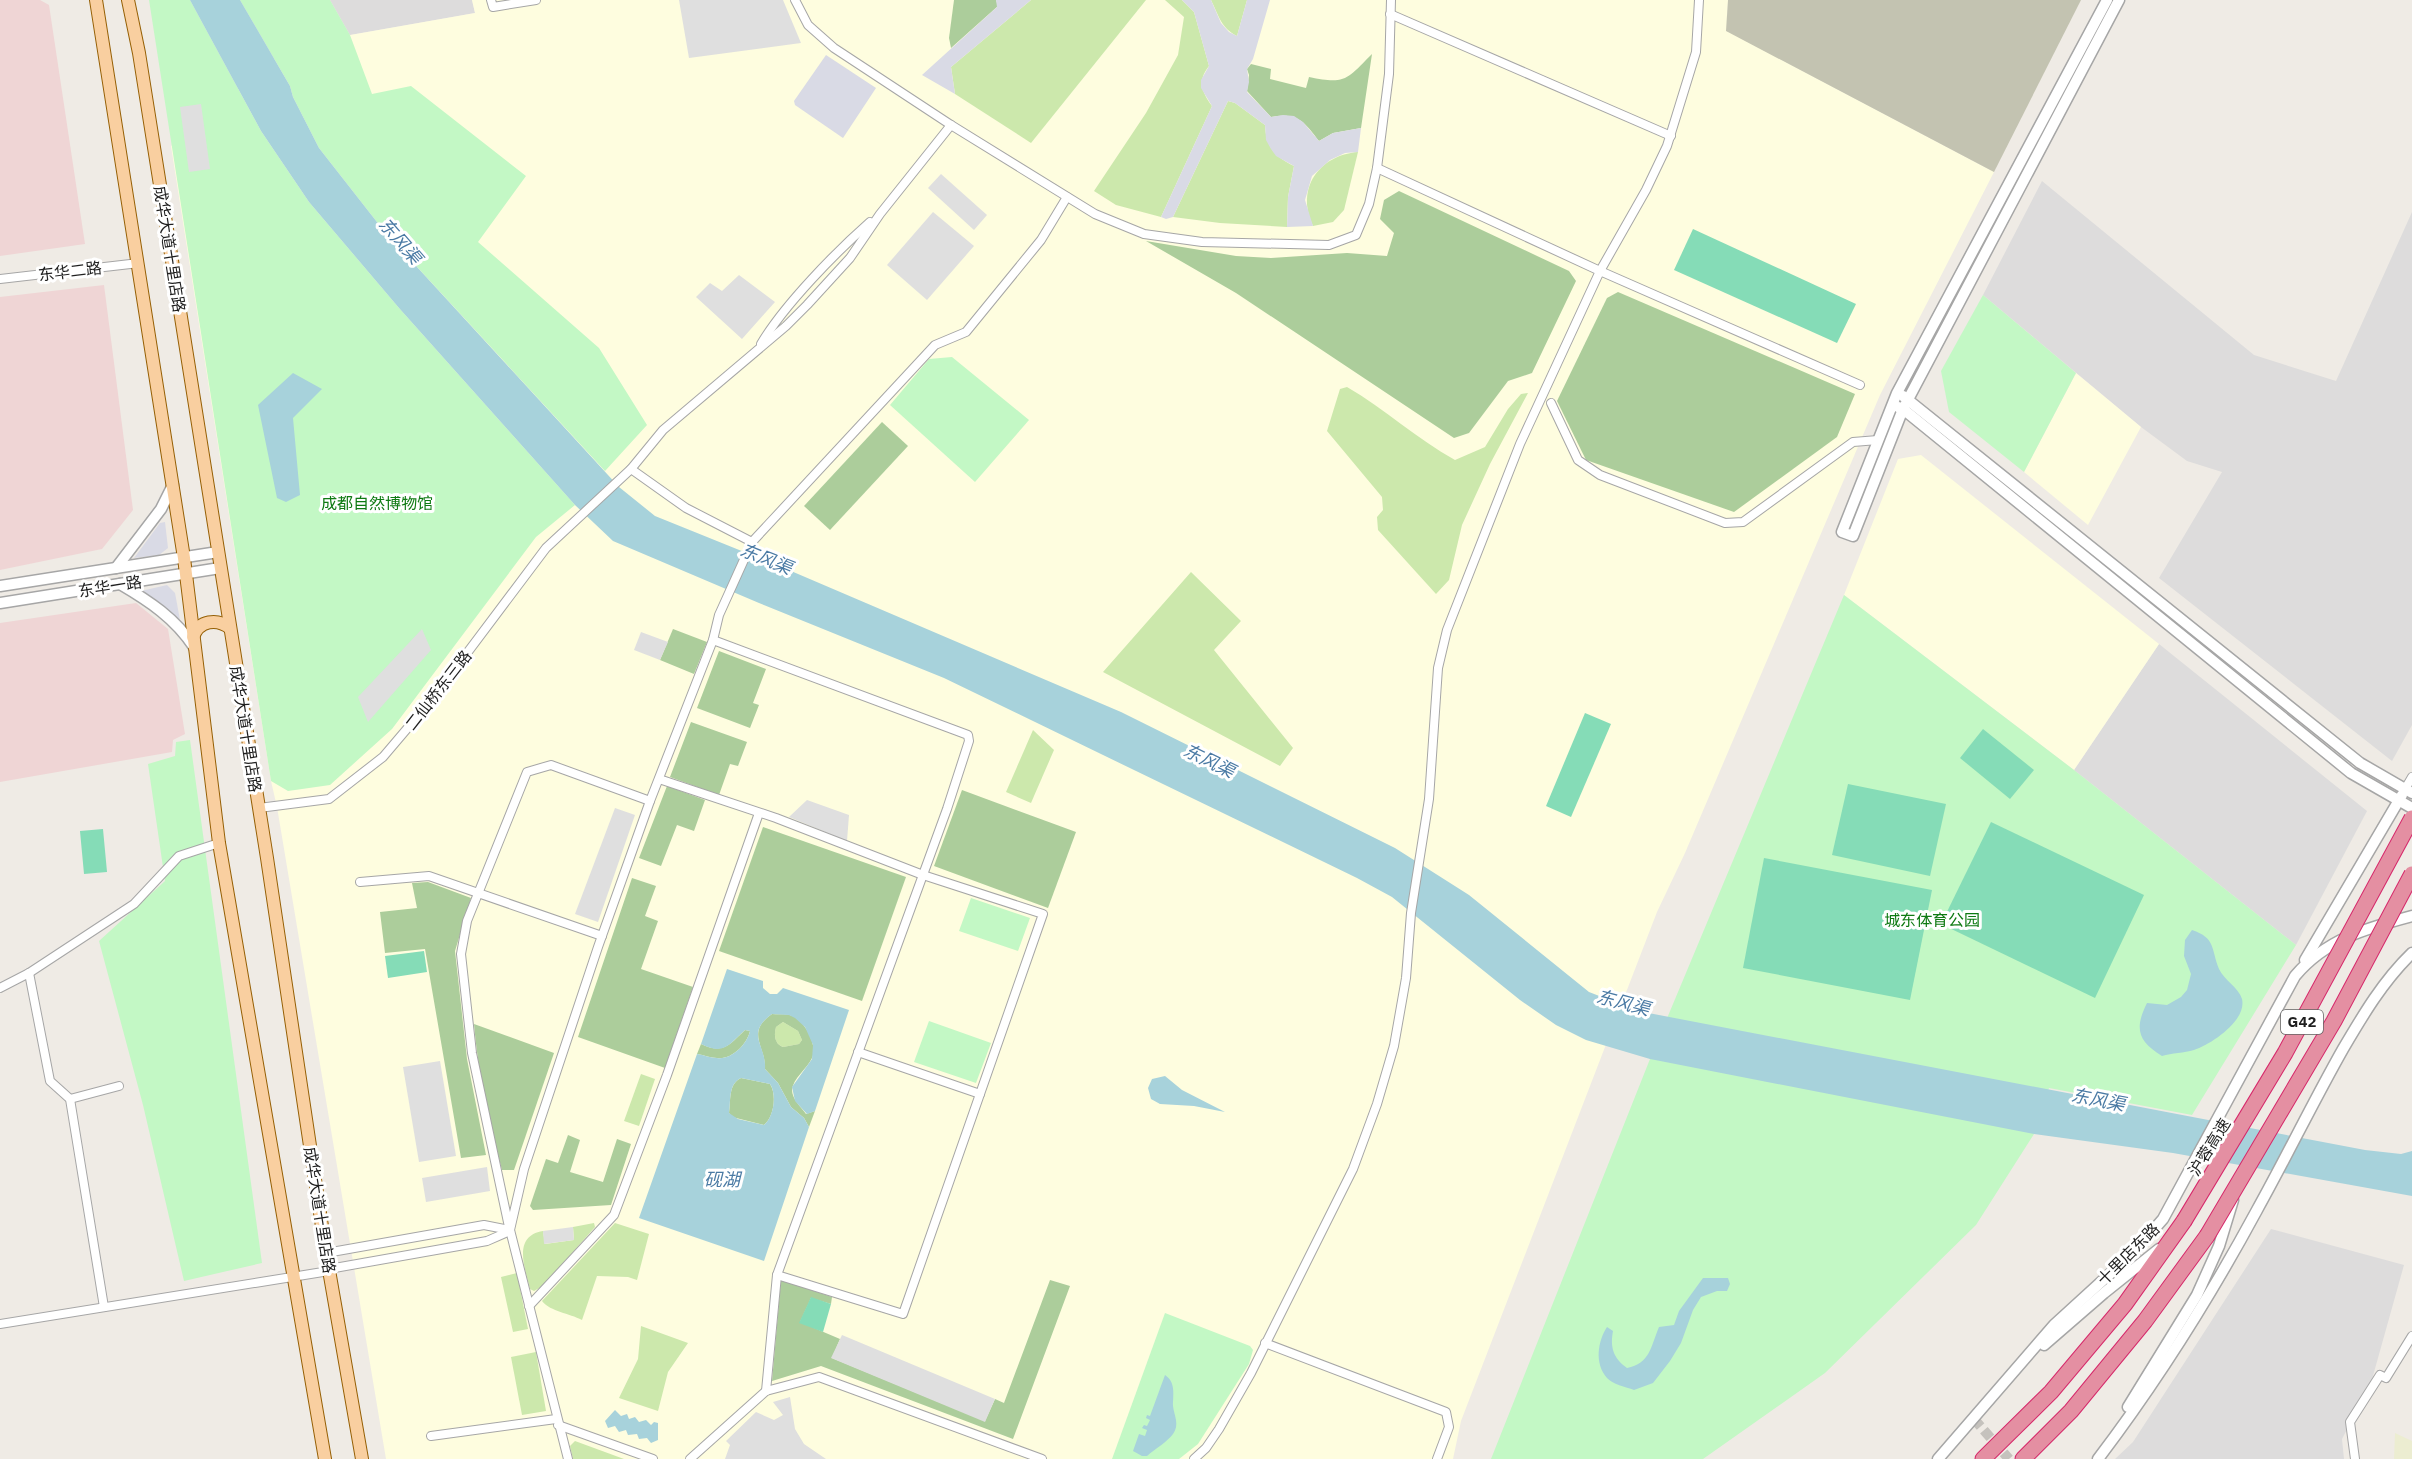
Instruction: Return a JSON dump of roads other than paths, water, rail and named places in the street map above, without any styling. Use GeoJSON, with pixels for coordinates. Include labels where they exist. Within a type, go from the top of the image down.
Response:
{"type":"FeatureCollection","features":[{"type":"Feature","properties":{"kind":"highway","name":"沪蓉高速"},"geometry":{"type":"LineString","coordinates":[[1983,1459],[2051,1392],[2125,1304],[2175,1235],[2285,1053],[2412,818]]}},
{"type":"Feature","properties":{"kind":"highway","name":"G42"},"geometry":{"type":"LineString","coordinates":[[2022,1459],[2071,1411],[2213,1241],[2240,1179],[2334,1021],[2412,874]]}},
{"type":"Feature","properties":{"kind":"main road","name":"成华大道十里店路"},"geometry":{"type":"LineString","coordinates":[[96,0],[184,558],[219,843],[292,1278],[325,1459]]}},
{"type":"Feature","properties":{"kind":"main road","name":"成华大道十里店路"},"geometry":{"type":"LineString","coordinates":[[128,0],[139,53],[259,808],[326,1253],[362,1459]]}},
{"type":"Feature","properties":{"kind":"main road"},"geometry":{"type":"LineString","coordinates":[[194,642],[195,630],[203,623],[216,621],[230,628]]}},
{"type":"Feature","properties":{"kind":"street"},"geometry":{"type":"LineString","coordinates":[[491,0],[493,7],[536,0]]}},
{"type":"Feature","properties":{"kind":"street"},"geometry":{"type":"LineString","coordinates":[[795,0],[808,25],[834,48],[951,125],[1095,214],[1144,234],[1202,243],[1329,245],[1356,235],[1369,204],[1377,168],[1389,74],[1391,0]]}},
{"type":"Feature","properties":{"kind":"street"},"geometry":{"type":"LineString","coordinates":[[1194,1459],[1206,1448],[1219,1429],[1265,1343],[1353,1169],[1377,1104],[1394,1046],[1406,978],[1410,913],[1429,799],[1438,668],[1447,630],[1520,444],[1600,271],[1646,190],[1671,136],[1696,52],[1699,0]]}},
{"type":"Feature","properties":{"kind":"street"},"geometry":{"type":"LineString","coordinates":[[2107,0],[1897,393],[1898,407],[1853,536],[1842,532],[1878,440],[1898,407],[1908,398],[2119,0]]}},
{"type":"Feature","properties":{"kind":"street"},"geometry":{"type":"LineString","coordinates":[[1390,14],[1671,136]]}},
{"type":"Feature","properties":{"kind":"street","name":"二仙桥东三路"},"geometry":{"type":"LineString","coordinates":[[259,808],[329,799],[383,757],[434,698],[546,548],[631,469],[663,430],[756,352],[807,305],[850,258],[880,214],[951,125]]}},
{"type":"Feature","properties":{"kind":"street"},"geometry":{"type":"LineString","coordinates":[[1377,168],[1600,271],[1860,385]]}},
{"type":"Feature","properties":{"kind":"street"},"geometry":{"type":"LineString","coordinates":[[510,1230],[524,1169],[602,936],[658,779],[713,640],[719,615],[751,545],[935,345],[966,332],[1041,240],[1066,197]]}},
{"type":"Feature","properties":{"kind":"street","name":"东华二路"},"geometry":{"type":"LineString","coordinates":[[0,279],[139,263]]}},
{"type":"Feature","properties":{"kind":"street"},"geometry":{"type":"LineString","coordinates":[[1897,393],[1908,398],[2360,763],[2409,791]]}},
{"type":"Feature","properties":{"kind":"street"},"geometry":{"type":"LineString","coordinates":[[1551,403],[1578,460],[1600,476],[1725,523],[1743,522],[1853,442],[1878,440]]}},
{"type":"Feature","properties":{"kind":"street"},"geometry":{"type":"LineString","coordinates":[[1898,407],[2351,773],[2412,808]]}},
{"type":"Feature","properties":{"kind":"street"},"geometry":{"type":"LineString","coordinates":[[631,469],[686,508],[751,545]]}},
{"type":"Feature","properties":{"kind":"street"},"geometry":{"type":"LineString","coordinates":[[116,568],[161,509],[173,485]]}},
{"type":"Feature","properties":{"kind":"street","name":"东华一路"},"geometry":{"type":"LineString","coordinates":[[0,586],[218,552]]}},
{"type":"Feature","properties":{"kind":"street","name":"东华一路"},"geometry":{"type":"LineString","coordinates":[[0,603],[220,568]]}},
{"type":"Feature","properties":{"kind":"street"},"geometry":{"type":"LineString","coordinates":[[120,584],[165,614],[194,642]]}},
{"type":"Feature","properties":{"kind":"street"},"geometry":{"type":"LineString","coordinates":[[713,640],[968,735],[969,741],[958,778],[777,1275],[766,1391]]}},
{"type":"Feature","properties":{"kind":"street"},"geometry":{"type":"LineString","coordinates":[[567,1459],[510,1230],[472,1053],[461,954],[467,921],[477,893],[527,772],[551,765],[650,801]]}},
{"type":"Feature","properties":{"kind":"street"},"geometry":{"type":"LineString","coordinates":[[2295,976],[2399,801],[2409,791],[2412,777]]}},
{"type":"Feature","properties":{"kind":"street"},"geometry":{"type":"LineString","coordinates":[[658,779],[759,813],[923,875],[1043,914],[903,1314],[777,1275]]}},
{"type":"Feature","properties":{"kind":"street"},"geometry":{"type":"LineString","coordinates":[[529,1306],[614,1215],[667,1075],[759,813]]}},
{"type":"Feature","properties":{"kind":"street"},"geometry":{"type":"LineString","coordinates":[[2,985],[29,973],[134,904],[179,856],[219,843]]}},
{"type":"Feature","properties":{"kind":"street"},"geometry":{"type":"LineString","coordinates":[[360,882],[429,876],[602,936]]}},
{"type":"Feature","properties":{"kind":"street","name":"十里店东路"},"geometry":{"type":"LineString","coordinates":[[1938,1459],[2054,1325],[2135,1251],[2163,1219],[2295,976],[2314,956],[2334,943],[2412,916]]}},
{"type":"Feature","properties":{"kind":"street"},"geometry":{"type":"LineString","coordinates":[[2098,1459],[2130,1417],[2196,1318],[2258,1209],[2316,1096],[2373,1001],[2397,967],[2412,953]]}},
{"type":"Feature","properties":{"kind":"street"},"geometry":{"type":"LineString","coordinates":[[29,973],[50,1081],[70,1100],[104,1307]]}},
{"type":"Feature","properties":{"kind":"street"},"geometry":{"type":"LineString","coordinates":[[858,1052],[980,1094]]}},
{"type":"Feature","properties":{"kind":"street"},"geometry":{"type":"LineString","coordinates":[[70,1100],[119,1086]]}},
{"type":"Feature","properties":{"kind":"street"},"geometry":{"type":"LineString","coordinates":[[326,1253],[484,1225],[510,1230]]}},
{"type":"Feature","properties":{"kind":"street"},"geometry":{"type":"LineString","coordinates":[[0,1324],[292,1278],[487,1241],[510,1230]]}},
{"type":"Feature","properties":{"kind":"street"},"geometry":{"type":"LineString","coordinates":[[2006,1380],[2104,1293],[2175,1235]]}},
{"type":"Feature","properties":{"kind":"street"},"geometry":{"type":"LineString","coordinates":[[2098,1459],[2197,1295],[2213,1241]]}},
{"type":"Feature","properties":{"kind":"street"},"geometry":{"type":"LineString","coordinates":[[2355,1459],[2350,1422],[2380,1375],[2386,1378],[2412,1336]]}},
{"type":"Feature","properties":{"kind":"street"},"geometry":{"type":"LineString","coordinates":[[1265,1343],[1446,1412],[1449,1427],[1437,1459]]}},
{"type":"Feature","properties":{"kind":"street"},"geometry":{"type":"LineString","coordinates":[[690,1459],[766,1391],[819,1377],[1042,1459]]}},
{"type":"Feature","properties":{"kind":"street"},"geometry":{"type":"LineString","coordinates":[[431,1436],[557,1422],[653,1459]]}},
{"type":"Feature","properties":{"kind":"water","name":"东风渠"},"geometry":{"type":"Polygon","coordinates":[[[190,0],[240,0],[290,86],[293,97],[319,148],[384,231],[619,487],[655,516],[784,568],[1121,712],[1395,848],[1469,895],[1589,992],[1638,1011],[2365,1150],[2401,1154],[2412,1151],[2412,1196],[2173,1153],[2034,1134],[1650,1059],[1586,1040],[1556,1025],[1520,1000],[1392,897],[1357,878],[944,678],[613,541],[575,505],[399,308],[309,202],[261,131],[190,0]]]}},
{"type":"Feature","properties":{"kind":"water"},"geometry":{"type":"Polygon","coordinates":[[[293,373],[322,389],[293,418],[300,495],[286,502],[277,498],[258,405],[293,373]]]}},
{"type":"Feature","properties":{"kind":"water"},"geometry":{"type":"Polygon","coordinates":[[[2192,930],[2200,933],[2212,945],[2219,969],[2240,995],[2242,1007],[2234,1023],[2210,1042],[2194,1050],[2162,1056],[2143,1039],[2140,1020],[2147,1003],[2167,1005],[2181,997],[2187,990],[2191,974],[2184,956],[2185,940],[2192,930]]]}},
{"type":"Feature","properties":{"kind":"water","name":"砚湖"},"geometry":{"type":"Polygon","coordinates":[[[727,969],[763,981],[763,988],[770,994],[777,994],[783,988],[849,1010],[815,1111],[807,1114],[795,1101],[792,1087],[812,1059],[813,1045],[805,1027],[789,1015],[772,1014],[759,1028],[758,1034],[765,1069],[778,1083],[791,1107],[804,1118],[809,1127],[764,1261],[639,1218],[697,1054],[723,1058],[733,1054],[742,1046],[750,1031],[745,1030],[721,1049],[701,1044],[727,969]],[[741,1078],[734,1084],[729,1113],[738,1119],[764,1125],[770,1117],[773,1105],[770,1084],[741,1078]]]}},
{"type":"Feature","properties":{"kind":"water"},"geometry":{"type":"Polygon","coordinates":[[[1165,1076],[1182,1090],[1225,1112],[1194,1106],[1160,1104],[1151,1099],[1148,1088],[1152,1079],[1165,1076]]]}},
{"type":"Feature","properties":{"kind":"water"},"geometry":{"type":"Polygon","coordinates":[[[1703,1278],[1728,1278],[1730,1284],[1727,1291],[1717,1291],[1701,1297],[1693,1310],[1681,1343],[1653,1383],[1634,1390],[1609,1380],[1600,1366],[1599,1359],[1601,1339],[1607,1327],[1613,1331],[1612,1347],[1618,1360],[1627,1368],[1641,1363],[1649,1353],[1659,1327],[1674,1325],[1679,1311],[1703,1278]]]}},
{"type":"Feature","properties":{"kind":"water"},"geometry":{"type":"Polygon","coordinates":[[[1165,1375],[1172,1385],[1175,1431],[1147,1456],[1142,1456],[1133,1451],[1139,1434],[1145,1436],[1147,1430],[1142,1428],[1144,1425],[1147,1426],[1150,1420],[1146,1418],[1147,1415],[1150,1416],[1165,1375]]]}},
{"type":"Feature","properties":{"kind":"water"},"geometry":{"type":"Polygon","coordinates":[[[615,1410],[621,1416],[627,1414],[629,1419],[635,1417],[639,1422],[646,1420],[651,1425],[654,1422],[658,1423],[658,1440],[651,1443],[647,1438],[639,1439],[637,1434],[628,1435],[626,1430],[619,1432],[615,1426],[608,1428],[605,1421],[615,1410]]]}},
{"type":"Feature","properties":{"kind":"tunnel"},"geometry":{"type":"LineString","coordinates":[[1974,1419],[2009,1459]]}},
{"type":"Feature","properties":{"kind":"park label","name":"成都自然博物馆"},"geometry":{"type":"Point","coordinates":[377,503]}},
{"type":"Feature","properties":{"kind":"park label","name":"城东体育公园"},"geometry":{"type":"Point","coordinates":[1932,920]}}]}
